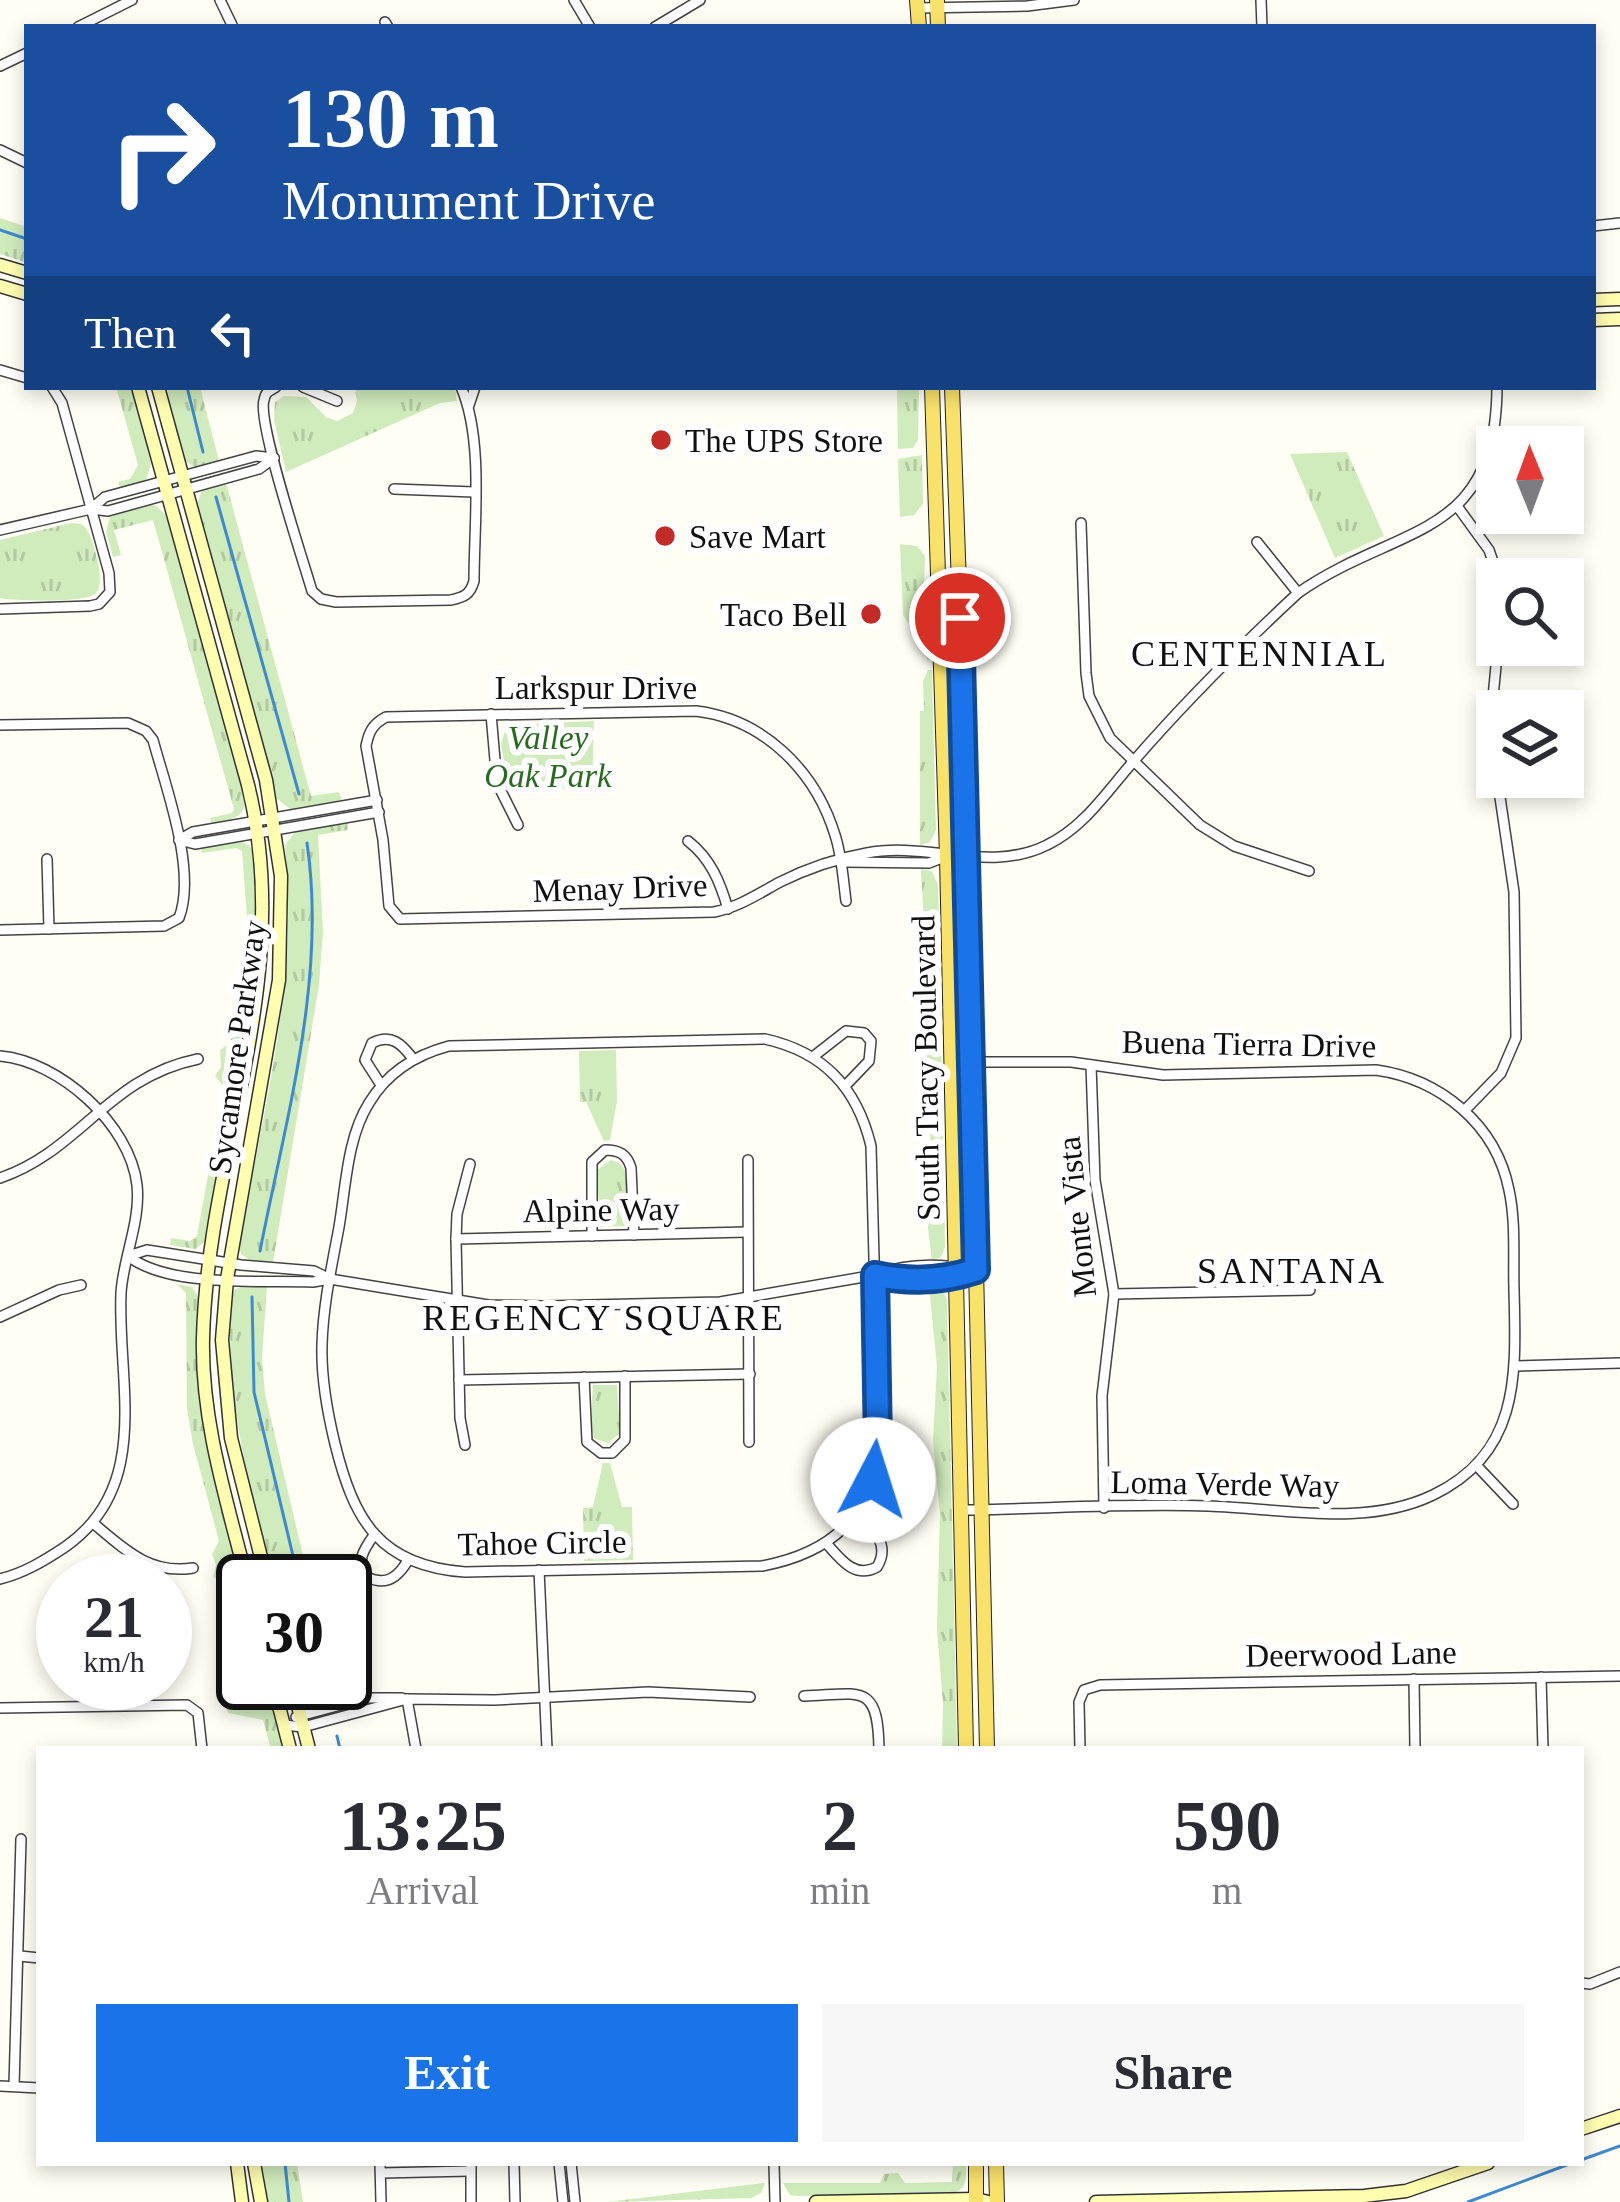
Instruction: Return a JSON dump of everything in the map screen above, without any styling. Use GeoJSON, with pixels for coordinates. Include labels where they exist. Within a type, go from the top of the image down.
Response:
{"type":"FeatureCollection","features":[{"type":"Feature","properties":{"kind":"main road","name":"Sycamore Parkway"},"geometry":{"type":"LineString","coordinates":[[140,390],[256,827],[264,910],[262,962],[208,1278],[203,1340],[208,1413],[241,1554]]}},
{"type":"Feature","properties":{"kind":"main road","name":"Sycamore Parkway"},"geometry":{"type":"LineString","coordinates":[[159,390],[275,824],[283,912],[279,980],[228,1271],[222,1340],[227,1414],[261,1554]]}},
{"type":"Feature","properties":{"kind":"main road","name":"South Tracy Boulevard"},"geometry":{"type":"LineString","coordinates":[[932,390],[967,1746]]}},
{"type":"Feature","properties":{"kind":"main road","name":"South Tracy Boulevard"},"geometry":{"type":"LineString","coordinates":[[952,390],[987,1746]]}},
{"type":"Feature","properties":{"kind":"main road"},"geometry":{"type":"LineString","coordinates":[[280,1710],[289,1746]]}},
{"type":"Feature","properties":{"kind":"main road"},"geometry":{"type":"LineString","coordinates":[[299,1710],[307,1746]]}},
{"type":"Feature","properties":{"kind":"main road"},"geometry":{"type":"LineString","coordinates":[[1584,2128],[1620,2116]]}},
{"type":"Feature","properties":{"kind":"main road"},"geometry":{"type":"LineString","coordinates":[[237,2166],[242,2202]]}},
{"type":"Feature","properties":{"kind":"main road"},"geometry":{"type":"LineString","coordinates":[[255,2166],[261,2202]]}},
{"type":"Feature","properties":{"kind":"main road"},"geometry":{"type":"LineString","coordinates":[[977,2166],[984,2201]]}},
{"type":"Feature","properties":{"kind":"main road"},"geometry":{"type":"LineString","coordinates":[[984,2201],[995,2166]]}},
{"type":"Feature","properties":{"kind":"main road"},"geometry":{"type":"LineString","coordinates":[[1096,2202],[1364,2199],[1406,2191],[1479,2166]]}},
{"type":"Feature","properties":{"kind":"main road"},"geometry":{"type":"LineString","coordinates":[[816,2202],[984,2201]]}},
{"type":"Feature","properties":{"kind":"street"},"geometry":{"type":"LineString","coordinates":[[93,24],[132,0]]}},
{"type":"Feature","properties":{"kind":"street"},"geometry":{"type":"LineString","coordinates":[[660,24],[700,0]]}},
{"type":"Feature","properties":{"kind":"street"},"geometry":{"type":"LineString","coordinates":[[917,4],[1027,6],[1074,0]]}},
{"type":"Feature","properties":{"kind":"street"},"geometry":{"type":"LineString","coordinates":[[0,609],[90,606],[106,599],[111,583],[62,403],[54,390]]}},
{"type":"Feature","properties":{"kind":"street"},"geometry":{"type":"LineString","coordinates":[[270,390],[262,402],[312,592],[335,602],[451,600],[471,591],[474,492],[469,405],[462,390]]}},
{"type":"Feature","properties":{"kind":"street"},"geometry":{"type":"LineString","coordinates":[[310,390],[337,401]]}},
{"type":"Feature","properties":{"kind":"street"},"geometry":{"type":"LineString","coordinates":[[469,405],[474,390]]}},
{"type":"Feature","properties":{"kind":"street"},"geometry":{"type":"LineString","coordinates":[[1492,558],[1457,506],[1490,457],[1497,390]]}},
{"type":"Feature","properties":{"kind":"street"},"geometry":{"type":"LineString","coordinates":[[0,530],[91,509],[105,497],[259,469],[274,458]]}},
{"type":"Feature","properties":{"kind":"street"},"geometry":{"type":"LineString","coordinates":[[394,489],[474,492]]}},
{"type":"Feature","properties":{"kind":"street","name":"Menay Drive"},"geometry":{"type":"LineString","coordinates":[[379,812],[387,896],[394,914],[410,920],[728,910],[782,882],[868,852],[929,850],[947,856],[1006,858],[1049,845],[1105,798],[1132,762],[1298,593],[1324,574],[1420,531],[1457,506]]}},
{"type":"Feature","properties":{"kind":"street"},"geometry":{"type":"LineString","coordinates":[[1081,523],[1089,696],[1110,738],[1218,838],[1309,871]]}},
{"type":"Feature","properties":{"kind":"street"},"geometry":{"type":"LineString","coordinates":[[1258,542],[1298,593]]}},
{"type":"Feature","properties":{"kind":"street"},"geometry":{"type":"LineString","coordinates":[[491,714],[497,783],[518,825]]}},
{"type":"Feature","properties":{"kind":"street","name":"Larkspur Drive"},"geometry":{"type":"LineString","coordinates":[[376,800],[366,746],[376,722],[386,717],[722,714],[768,735],[788,754],[829,819],[846,901]]}},
{"type":"Feature","properties":{"kind":"street"},"geometry":{"type":"LineString","coordinates":[[0,725],[128,723],[146,730],[153,740],[179,840],[183,900],[179,918],[164,926],[0,930]]}},
{"type":"Feature","properties":{"kind":"street"},"geometry":{"type":"LineString","coordinates":[[1500,798],[1514,892],[1516,1038],[1501,1073],[1465,1110],[1494,1149],[1509,1188],[1516,1366],[1502,1427],[1476,1465],[1513,1504]]}},
{"type":"Feature","properties":{"kind":"street"},"geometry":{"type":"LineString","coordinates":[[179,840],[194,832],[256,827],[379,812],[376,800],[275,824]]}},
{"type":"Feature","properties":{"kind":"street"},"geometry":{"type":"LineString","coordinates":[[688,841],[702,853],[720,882],[728,910]]}},
{"type":"Feature","properties":{"kind":"street"},"geometry":{"type":"LineString","coordinates":[[47,859],[50,929]]}},
{"type":"Feature","properties":{"kind":"street"},"geometry":{"type":"LineString","coordinates":[[814,1056],[846,1030],[864,1033],[871,1041],[868,1061],[846,1085]]}},
{"type":"Feature","properties":{"kind":"street","name":"Tahoe Circle"},"geometry":{"type":"LineString","coordinates":[[381,1085],[365,1060],[372,1043],[392,1039],[413,1059]]}},
{"type":"Feature","properties":{"kind":"street","name":"Tahoe Circle"},"geometry":{"type":"LineString","coordinates":[[765,1039],[814,1056],[846,1085],[865,1121],[871,1146],[878,1445],[873,1480],[856,1514],[827,1544],[763,1566],[441,1570],[408,1560],[374,1535],[345,1483],[325,1397],[322,1340],[355,1136],[381,1085],[413,1059],[463,1045],[765,1039]]}},
{"type":"Feature","properties":{"kind":"street"},"geometry":{"type":"LineString","coordinates":[[0,1056],[36,1062],[57,1073],[97,1111],[120,1141],[137,1188],[122,1293],[127,1428],[114,1487],[93,1522],[44,1561],[0,1579]]}},
{"type":"Feature","properties":{"kind":"street"},"geometry":{"type":"LineString","coordinates":[[0,1178],[52,1151],[97,1111],[164,1066],[199,1059]]}},
{"type":"Feature","properties":{"kind":"street","name":"Buena Tierra Drive"},"geometry":{"type":"LineString","coordinates":[[952,1062],[1091,1065],[1163,1075],[1376,1070],[1418,1081],[1465,1110]]}},
{"type":"Feature","properties":{"kind":"street","name":"Monte Vista"},"geometry":{"type":"LineString","coordinates":[[1091,1065],[1095,1180],[1114,1294],[1102,1396],[1104,1508]]}},
{"type":"Feature","properties":{"kind":"street"},"geometry":{"type":"LineString","coordinates":[[592,1236],[592,1162],[605,1150],[616,1150],[632,1168],[634,1235]]}},
{"type":"Feature","properties":{"kind":"street"},"geometry":{"type":"LineString","coordinates":[[748,1160],[749,1442]]}},
{"type":"Feature","properties":{"kind":"street"},"geometry":{"type":"LineString","coordinates":[[465,1445],[456,1239],[457,1214],[470,1164]]}},
{"type":"Feature","properties":{"kind":"street","name":"Alpine Way"},"geometry":{"type":"LineString","coordinates":[[456,1239],[747,1232]]}},
{"type":"Feature","properties":{"kind":"street"},"geometry":{"type":"LineString","coordinates":[[128,1256],[147,1250],[211,1261],[228,1271],[314,1282],[330,1279],[457,1300],[545,1306],[749,1298],[897,1267],[976,1270]]}},
{"type":"Feature","properties":{"kind":"street"},"geometry":{"type":"LineString","coordinates":[[128,1256],[144,1269],[208,1278],[228,1271]]}},
{"type":"Feature","properties":{"kind":"street"},"geometry":{"type":"LineString","coordinates":[[0,1317],[81,1285]]}},
{"type":"Feature","properties":{"kind":"street"},"geometry":{"type":"LineString","coordinates":[[1114,1294],[1310,1290]]}},
{"type":"Feature","properties":{"kind":"street"},"geometry":{"type":"LineString","coordinates":[[1516,1366],[1620,1363]]}},
{"type":"Feature","properties":{"kind":"street"},"geometry":{"type":"LineString","coordinates":[[459,1380],[750,1374]]}},
{"type":"Feature","properties":{"kind":"street"},"geometry":{"type":"LineString","coordinates":[[584,1377],[587,1442],[602,1454],[612,1453],[625,1440],[625,1376]]}},
{"type":"Feature","properties":{"kind":"street","name":"Loma Verde Way"},"geometry":{"type":"LineString","coordinates":[[961,1510],[1209,1506],[1277,1512],[1371,1511],[1432,1495],[1476,1465]]}},
{"type":"Feature","properties":{"kind":"street"},"geometry":{"type":"LineString","coordinates":[[827,1544],[852,1568],[868,1571],[877,1567],[881,1542],[856,1514]]}},
{"type":"Feature","properties":{"kind":"street"},"geometry":{"type":"LineString","coordinates":[[93,1522],[148,1564],[175,1571],[193,1568]]}},
{"type":"Feature","properties":{"kind":"street"},"geometry":{"type":"LineString","coordinates":[[374,1535],[362,1551],[368,1577],[385,1581],[399,1575],[408,1560]]}},
{"type":"Feature","properties":{"kind":"street"},"geometry":{"type":"LineString","coordinates":[[539,1570],[547,1746]]}},
{"type":"Feature","properties":{"kind":"street","name":"Deerwood Lane"},"geometry":{"type":"LineString","coordinates":[[1079,1746],[1078,1702],[1084,1690],[1100,1685],[1620,1676]]}},
{"type":"Feature","properties":{"kind":"street"},"geometry":{"type":"LineString","coordinates":[[1541,1677],[1543,1746]]}},
{"type":"Feature","properties":{"kind":"street"},"geometry":{"type":"LineString","coordinates":[[1414,1679],[1415,1746]]}},
{"type":"Feature","properties":{"kind":"street"},"geometry":{"type":"LineString","coordinates":[[284,1725],[407,1699],[648,1692],[750,1697]]}},
{"type":"Feature","properties":{"kind":"street"},"geometry":{"type":"LineString","coordinates":[[804,1696],[856,1694],[868,1698],[879,1714],[879,1746]]}},
{"type":"Feature","properties":{"kind":"street"},"geometry":{"type":"LineString","coordinates":[[407,1699],[415,1746]]}},
{"type":"Feature","properties":{"kind":"street"},"geometry":{"type":"LineString","coordinates":[[0,1708],[188,1706],[198,1713],[202,1746]]}},
{"type":"Feature","properties":{"kind":"street"},"geometry":{"type":"LineString","coordinates":[[14,2086],[21,1840]]}},
{"type":"Feature","properties":{"kind":"street"},"geometry":{"type":"LineString","coordinates":[[20,1956],[36,1958]]}},
{"type":"Feature","properties":{"kind":"street"},"geometry":{"type":"LineString","coordinates":[[1584,1983],[1620,1972]]}},
{"type":"Feature","properties":{"kind":"street"},"geometry":{"type":"LineString","coordinates":[[0,2086],[36,2088]]}},
{"type":"Feature","properties":{"kind":"street"},"geometry":{"type":"LineString","coordinates":[[514,2166],[514,2202]]}},
{"type":"Feature","properties":{"kind":"street"},"geometry":{"type":"LineString","coordinates":[[559,2166],[563,2202]]}},
{"type":"Feature","properties":{"kind":"street"},"geometry":{"type":"LineString","coordinates":[[571,2166],[575,2202]]}},
{"type":"Feature","properties":{"kind":"street"},"geometry":{"type":"LineString","coordinates":[[774,2166],[775,2202]]}},
{"type":"Feature","properties":{"kind":"street"},"geometry":{"type":"LineString","coordinates":[[381,2202],[381,2168],[470,2167],[471,2202]]}},
{"type":"Feature","properties":{"kind":"green space"},"geometry":{"type":"Polygon","coordinates":[[[0,218],[24,226],[24,262],[0,254],[0,218]]]}},
{"type":"Feature","properties":{"kind":"green space"},"geometry":{"type":"Polygon","coordinates":[[[117,390],[133,390],[151,464],[146,480],[120,488],[118,482],[130,479],[138,465],[117,390]]]}},
{"type":"Feature","properties":{"kind":"green space"},"geometry":{"type":"Polygon","coordinates":[[[166,390],[201,390],[219,461],[195,467],[184,460],[166,390]]]}},
{"type":"Feature","properties":{"kind":"green space"},"geometry":{"type":"Polygon","coordinates":[[[455,390],[457,401],[440,403],[286,472],[274,420],[275,402],[284,396],[306,397],[337,421],[353,413],[355,392],[455,390]]]}},
{"type":"Feature","properties":{"kind":"green space"},"geometry":{"type":"Polygon","coordinates":[[[897,390],[919,390],[918,440],[913,448],[898,449],[897,390]]]}},
{"type":"Feature","properties":{"kind":"green space"},"geometry":{"type":"Polygon","coordinates":[[[1347,452],[1384,536],[1335,558],[1290,454],[1347,452]]]}},
{"type":"Feature","properties":{"kind":"green space"},"geometry":{"type":"Polygon","coordinates":[[[922,455],[923,504],[914,515],[900,517],[898,459],[922,455]]]}},
{"type":"Feature","properties":{"kind":"green space"},"geometry":{"type":"Polygon","coordinates":[[[226,483],[311,796],[339,792],[342,800],[290,809],[276,798],[196,507],[202,490],[226,483]]]}},
{"type":"Feature","properties":{"kind":"green space"},"geometry":{"type":"Polygon","coordinates":[[[155,505],[166,515],[245,800],[242,812],[229,820],[211,823],[210,818],[234,809],[153,520],[114,530],[121,555],[113,557],[106,532],[110,517],[155,505]]]}},
{"type":"Feature","properties":{"kind":"green space"},"geometry":{"type":"Polygon","coordinates":[[[71,523],[84,526],[93,544],[100,573],[95,594],[64,600],[0,598],[0,540],[71,523]]]}},
{"type":"Feature","properties":{"kind":"green space"},"geometry":{"type":"Polygon","coordinates":[[[900,544],[917,546],[925,556],[923,617],[931,634],[932,660],[927,660],[926,650],[903,615],[900,544]]]}},
{"type":"Feature","properties":{"kind":"green space"},"geometry":{"type":"Polygon","coordinates":[[[932,670],[936,830],[930,842],[920,845],[920,711],[924,711],[923,681],[932,670]]]}},
{"type":"Feature","properties":{"kind":"green space","name":"Valley Oak Park"},"geometry":{"type":"Polygon","coordinates":[[[594,721],[592,788],[509,790],[501,744],[507,725],[594,721]]]}},
{"type":"Feature","properties":{"kind":"green space"},"geometry":{"type":"Polygon","coordinates":[[[347,823],[348,830],[318,835],[323,932],[319,985],[273,1262],[251,1261],[241,1254],[239,1245],[283,996],[288,895],[285,845],[295,832],[347,823]]]}},
{"type":"Feature","properties":{"kind":"green space"},"geometry":{"type":"Polygon","coordinates":[[[242,842],[254,855],[257,940],[252,987],[209,1237],[196,1249],[170,1245],[171,1238],[190,1241],[197,1236],[224,1087],[215,1076],[221,1067],[220,1050],[230,1043],[247,917],[242,851],[202,853],[201,848],[242,842]]]}},
{"type":"Feature","properties":{"kind":"green space"},"geometry":{"type":"Polygon","coordinates":[[[921,869],[932,871],[938,885],[945,1247],[941,1257],[932,1261],[928,1228],[932,1155],[925,1080],[929,1018],[921,869]]]}},
{"type":"Feature","properties":{"kind":"green space"},"geometry":{"type":"Polygon","coordinates":[[[616,1050],[617,1101],[610,1140],[604,1141],[586,1102],[580,1102],[579,1051],[616,1050]]]}},
{"type":"Feature","properties":{"kind":"green space"},"geometry":{"type":"Polygon","coordinates":[[[611,1160],[627,1174],[625,1226],[600,1227],[597,1170],[611,1160]]]}},
{"type":"Feature","properties":{"kind":"green space"},"geometry":{"type":"Polygon","coordinates":[[[177,1284],[192,1287],[199,1298],[199,1399],[234,1554],[216,1554],[216,1565],[212,1554],[219,1541],[187,1409],[186,1293],[177,1284]]]}},
{"type":"Feature","properties":{"kind":"green space"},"geometry":{"type":"Polygon","coordinates":[[[267,1285],[262,1358],[265,1394],[303,1554],[267,1554],[235,1406],[230,1335],[234,1290],[267,1285]]]}},
{"type":"Feature","properties":{"kind":"green space"},"geometry":{"type":"Polygon","coordinates":[[[929,1285],[942,1288],[947,1300],[957,1746],[942,1746],[937,1629],[940,1515],[933,1441],[937,1367],[929,1285]]]}},
{"type":"Feature","properties":{"kind":"green space"},"geometry":{"type":"Polygon","coordinates":[[[593,1385],[617,1385],[620,1433],[608,1443],[595,1439],[591,1430],[593,1385]]]}},
{"type":"Feature","properties":{"kind":"green space"},"geometry":{"type":"Polygon","coordinates":[[[603,1463],[610,1463],[622,1507],[632,1507],[633,1560],[584,1561],[583,1508],[593,1507],[603,1463]]]}},
{"type":"Feature","properties":{"kind":"green space"},"geometry":{"type":"Polygon","coordinates":[[[273,1710],[282,1746],[270,1746],[263,1720],[228,1713],[273,1710]]]}},
{"type":"Feature","properties":{"kind":"green space"},"geometry":{"type":"Polygon","coordinates":[[[262,2166],[297,2166],[303,2202],[268,2202],[262,2166]]]}},
{"type":"Feature","properties":{"kind":"green space"},"geometry":{"type":"Polygon","coordinates":[[[953,2166],[966,2166],[963,2186],[952,2193],[798,2196],[790,2195],[783,2183],[880,2183],[884,2174],[898,2173],[905,2183],[952,2182],[953,2166]]]}},
{"type":"Feature","properties":{"kind":"green space"},"geometry":{"type":"Polygon","coordinates":[[[765,2183],[761,2193],[751,2198],[607,2202],[765,2183]]]}},
{"type":"Feature","properties":{"kind":"waterway"},"geometry":{"type":"LineString","coordinates":[[0,230],[24,238]]}},
{"type":"Feature","properties":{"kind":"waterway"},"geometry":{"type":"LineString","coordinates":[[188,390],[203,452]]}},
{"type":"Feature","properties":{"kind":"waterway"},"geometry":{"type":"LineString","coordinates":[[216,497],[299,794]]}},
{"type":"Feature","properties":{"kind":"waterway"},"geometry":{"type":"LineString","coordinates":[[260,1251],[308,996],[312,894],[307,843]]}},
{"type":"Feature","properties":{"kind":"waterway"},"geometry":{"type":"LineString","coordinates":[[252,1297],[254,1392],[293,1554]]}},
{"type":"Feature","properties":{"kind":"waterway"},"geometry":{"type":"LineString","coordinates":[[337,1736],[339,1746]]}},
{"type":"Feature","properties":{"kind":"waterway"},"geometry":{"type":"LineString","coordinates":[[1584,2159],[1620,2146]]}},
{"type":"Feature","properties":{"kind":"waterway"},"geometry":{"type":"LineString","coordinates":[[285,2166],[289,2202]]}},
{"type":"Feature","properties":{"kind":"waterway"},"geometry":{"type":"LineString","coordinates":[[1468,2202],[1564,2166]]}},
{"type":"Feature","properties":{"kind":"place","name":"The UPS Store"},"geometry":{"type":"Point","coordinates":[661,440]}},
{"type":"Feature","properties":{"kind":"place","name":"Save Mart"},"geometry":{"type":"Point","coordinates":[665,536]}},
{"type":"Feature","properties":{"kind":"place","name":"Taco Bell"},"geometry":{"type":"Point","coordinates":[871,614]}},
{"type":"Feature","properties":{"kind":"district","name":"CENTENNIAL"},"geometry":{"type":"Point","coordinates":[1260,653]}},
{"type":"Feature","properties":{"kind":"district","name":"SANTANA"},"geometry":{"type":"Point","coordinates":[1292,1270]}},
{"type":"Feature","properties":{"kind":"district","name":"REGENCY SQUARE"},"geometry":{"type":"Point","coordinates":[604,1317]}},
{"type":"Feature","properties":{"kind":"route"},"geometry":{"type":"LineString","coordinates":[[873,1480],[878,1445],[875,1275],[927,1279],[976,1270],[960,618]]}}]}
